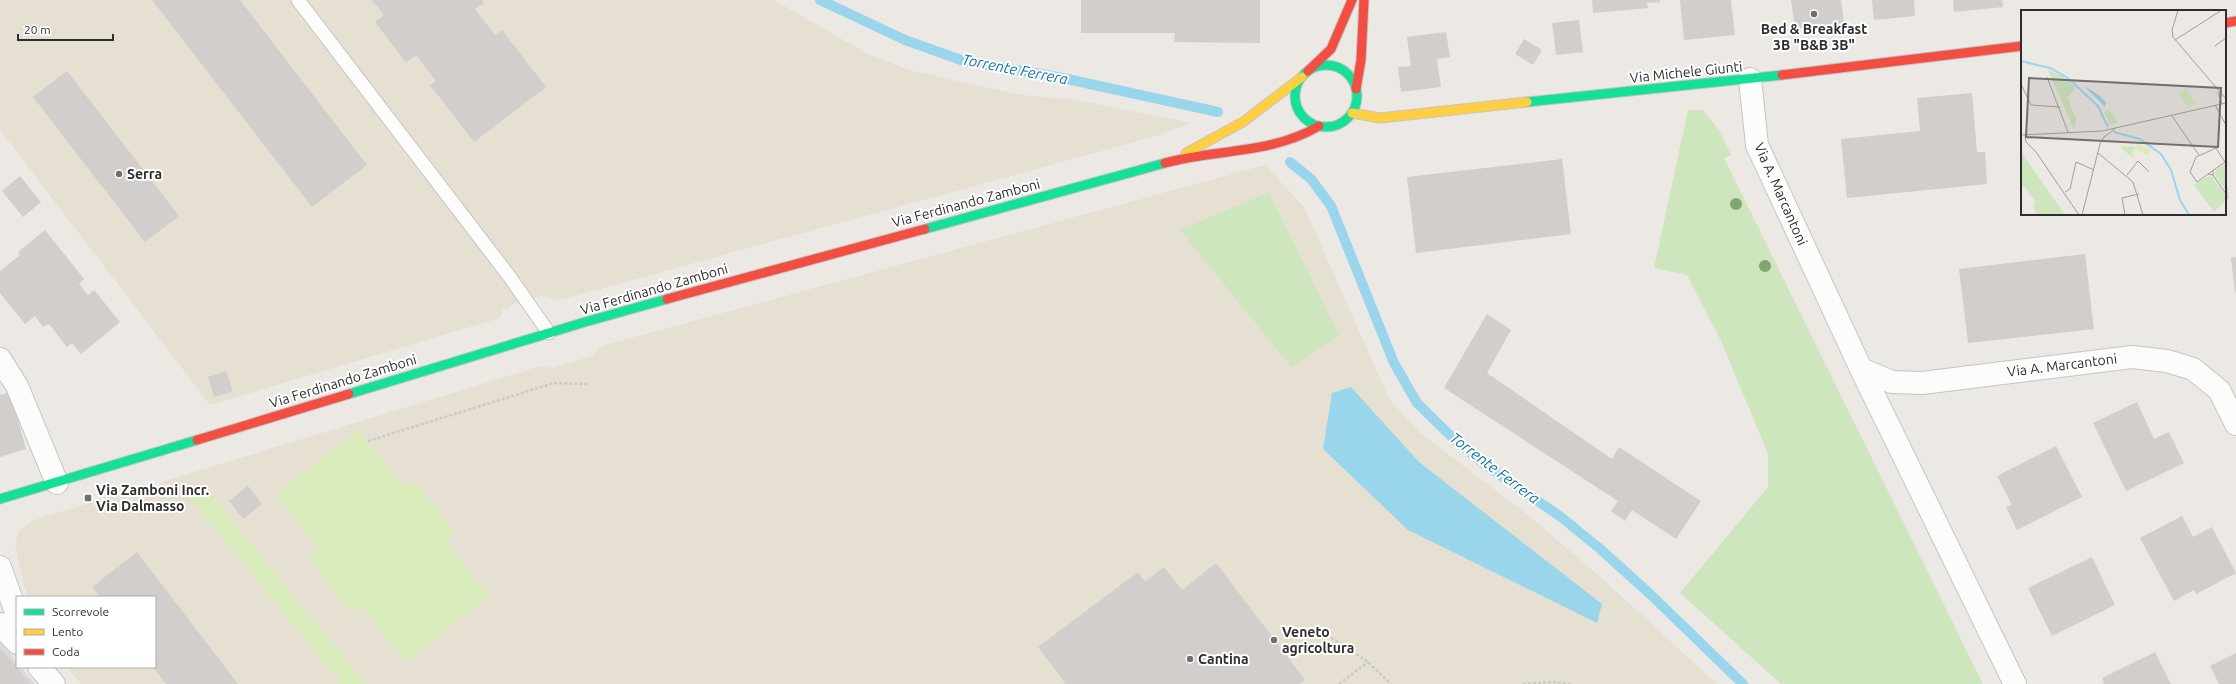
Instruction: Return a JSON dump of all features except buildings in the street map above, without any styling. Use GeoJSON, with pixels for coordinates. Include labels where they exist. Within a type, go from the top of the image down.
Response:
{"type":"FeatureCollection","features":[{"type":"Feature","properties":{"kind":"street"},"geometry":{"type":"LineString","coordinates":[[1171,160],[1243,122],[1305,74],[1331,49],[1352,0]]}},
{"type":"Feature","properties":{"kind":"street"},"geometry":{"type":"LineString","coordinates":[[1352,113],[1356,106],[1356,89],[1362,60],[1364,0]]}},
{"type":"Feature","properties":{"kind":"street"},"geometry":{"type":"LineString","coordinates":[[2226,23],[2236,21]]}},
{"type":"Feature","properties":{"kind":"street","name":"Via Michele Giunti"},"geometry":{"type":"LineString","coordinates":[[1352,113],[1380,118],[1750,79],[2021,46]]}},
{"type":"Feature","properties":{"kind":"street"},"geometry":{"type":"LineString","coordinates":[[1319,126],[1311,123],[1299,110],[1296,93],[1305,74],[1327,65],[1337,67],[1346,72],[1356,89]]}},
{"type":"Feature","properties":{"kind":"street","name":"Via A. Marcantoni"},"geometry":{"type":"LineString","coordinates":[[1750,79],[1757,145],[1861,369],[2015,684]]}},
{"type":"Feature","properties":{"kind":"street","name":"Via Ferdinando Zamboni"},"geometry":{"type":"LineString","coordinates":[[0,499],[58,483],[548,333],[1171,160],[1276,144],[1302,136],[1319,126],[1337,125],[1352,113]]}},
{"type":"Feature","properties":{"kind":"street","name":"Via A. Marcantoni"},"geometry":{"type":"LineString","coordinates":[[1861,369],[1892,382],[1922,383],[2132,357],[2167,361],[2193,369],[2219,390],[2236,424]]}},
{"type":"Feature","properties":{"kind":"street"},"geometry":{"type":"LineString","coordinates":[[0,359],[18,386],[58,483]]}},
{"type":"Feature","properties":{"kind":"street"},"geometry":{"type":"LineString","coordinates":[[0,567],[16,612]]}},
{"type":"Feature","properties":{"kind":"street"},"geometry":{"type":"LineString","coordinates":[[0,624],[16,642]]}},
{"type":"Feature","properties":{"kind":"lane"},"geometry":{"type":"LineString","coordinates":[[298,0],[509,276],[548,333]]}},
{"type":"Feature","properties":{"kind":"path"},"geometry":{"type":"LineString","coordinates":[[368,441],[554,383],[588,384]]}},
{"type":"Feature","properties":{"kind":"path"},"geometry":{"type":"LineString","coordinates":[[1323,632],[1368,662],[1391,684]]}},
{"type":"Feature","properties":{"kind":"path"},"geometry":{"type":"LineString","coordinates":[[1339,684],[1368,662]]}},
{"type":"Feature","properties":{"kind":"path"},"geometry":{"type":"LineString","coordinates":[[1523,684],[1553,682],[1571,684]]}},
{"type":"Feature","properties":{"kind":"shaded area"},"geometry":{"type":"Polygon","coordinates":[[[0,0],[774,0],[868,54],[909,70],[1016,94],[1076,100],[1192,123],[1156,136],[556,301],[548,296],[535,297],[511,305],[510,308],[502,310],[500,318],[210,405],[0,130],[0,0]]]}},
{"type":"Feature","properties":{"kind":"shaded area"},"geometry":{"type":"Polygon","coordinates":[[[1265,165],[1304,207],[1389,399],[1420,433],[1527,514],[1605,581],[1717,684],[81,684],[68,668],[156,668],[156,596],[28,596],[15,544],[19,531],[33,520],[131,491],[138,494],[158,487],[162,482],[541,366],[552,368],[592,356],[602,346],[1265,165]]]}},
{"type":"Feature","properties":{"kind":"shaded area"},"geometry":{"type":"Polygon","coordinates":[[[0,642],[16,661],[16,668],[22,668],[35,684],[0,684],[0,642]]]}},
{"type":"Feature","properties":{"kind":"green space"},"geometry":{"type":"Polygon","coordinates":[[[1688,110],[1703,110],[1719,130],[1731,155],[1724,158],[1983,684],[1781,684],[1680,593],[1768,487],[1768,454],[1721,341],[1687,275],[1654,268],[1688,110]]]}},
{"type":"Feature","properties":{"kind":"green space"},"geometry":{"type":"Polygon","coordinates":[[[1269,192],[1339,335],[1291,367],[1180,230],[1269,192]]]}},
{"type":"Feature","properties":{"kind":"green space"},"geometry":{"type":"Polygon","coordinates":[[[359,430],[404,487],[414,480],[455,533],[446,541],[489,596],[405,662],[361,605],[351,612],[309,558],[318,550],[275,495],[359,430]]]}},
{"type":"Feature","properties":{"kind":"green space"},"geometry":{"type":"Polygon","coordinates":[[[205,487],[366,684],[341,684],[190,498],[205,487]]]}},
{"type":"Feature","properties":{"kind":"water"},"geometry":{"type":"Polygon","coordinates":[[[1351,387],[1419,462],[1602,604],[1597,623],[1408,530],[1323,449],[1332,393],[1351,387]]]}},
{"type":"Feature","properties":{"kind":"waterway","name":"Torrente Ferrera"},"geometry":{"type":"LineString","coordinates":[[820,0],[905,40],[964,61],[1058,77],[1218,112]]}},
{"type":"Feature","properties":{"kind":"waterway","name":"Torrente Ferrera"},"geometry":{"type":"LineString","coordinates":[[1290,162],[1311,179],[1331,206],[1394,363],[1417,403],[1455,440],[1487,466],[1561,517],[1599,548],[1650,594],[1743,684]]}},
{"type":"Feature","properties":{"kind":"traffic: fast"},"geometry":{"type":"LineString","coordinates":[[1326,65],[1338,68],[1348,74],[1354,84],[1357,96],[1354,108],[1348,118],[1338,124],[1326,127],[1314,124],[1304,118],[1298,108],[1295,96],[1298,84],[1304,74],[1314,68],[1326,65]]}},
{"type":"Feature","properties":{"kind":"traffic: fast"},"geometry":{"type":"LineString","coordinates":[[1527,102],[1782,75]]}},
{"type":"Feature","properties":{"kind":"traffic: fast"},"geometry":{"type":"LineString","coordinates":[[925,229],[1165,163]]}},
{"type":"Feature","properties":{"kind":"traffic: fast"},"geometry":{"type":"LineString","coordinates":[[349,394],[585,322],[667,299]]}},
{"type":"Feature","properties":{"kind":"traffic: fast"},"geometry":{"type":"LineString","coordinates":[[0,499],[197,440]]}},
{"type":"Feature","properties":{"kind":"traffic: slow"},"geometry":{"type":"LineString","coordinates":[[1186,153],[1243,122],[1302,77]]}},
{"type":"Feature","properties":{"kind":"traffic: slow"},"geometry":{"type":"LineString","coordinates":[[1352,113],[1380,118],[1527,102]]}},
{"type":"Feature","properties":{"kind":"traffic: jam"},"geometry":{"type":"LineString","coordinates":[[1308,71],[1331,49],[1352,0]]}},
{"type":"Feature","properties":{"kind":"traffic: jam"},"geometry":{"type":"LineString","coordinates":[[1356,89],[1361,60],[1364,0]]}},
{"type":"Feature","properties":{"kind":"traffic: jam"},"geometry":{"type":"LineString","coordinates":[[2226,23],[2236,21]]}},
{"type":"Feature","properties":{"kind":"traffic: jam"},"geometry":{"type":"LineString","coordinates":[[1782,75],[2021,46]]}},
{"type":"Feature","properties":{"kind":"traffic: jam"},"geometry":{"type":"LineString","coordinates":[[1165,163],[1282,142],[1319,126]]}},
{"type":"Feature","properties":{"kind":"traffic: jam"},"geometry":{"type":"LineString","coordinates":[[667,299],[925,229]]}},
{"type":"Feature","properties":{"kind":"traffic: jam"},"geometry":{"type":"LineString","coordinates":[[197,440],[349,394]]}},
{"type":"Feature","properties":{"kind":"place","name":"Bed & Breakfast 3B \"B&B 3B\""},"geometry":{"type":"Point","coordinates":[1814,14]}},
{"type":"Feature","properties":{"kind":"place","name":"Serra"},"geometry":{"type":"Point","coordinates":[119,174]}},
{"type":"Feature","properties":{"kind":"place","name":"Via Zamboni Incr. Via Dalmasso"},"geometry":{"type":"Point","coordinates":[88,498]}},
{"type":"Feature","properties":{"kind":"place","name":"Veneto agricoltura"},"geometry":{"type":"Point","coordinates":[1274,640]}},
{"type":"Feature","properties":{"kind":"place","name":"Cantina"},"geometry":{"type":"Point","coordinates":[1190,659]}}]}
